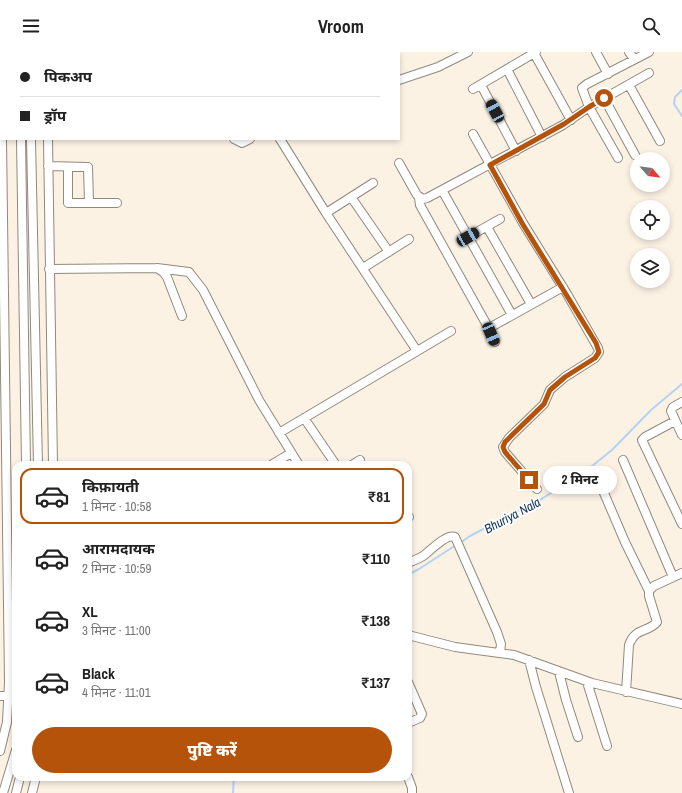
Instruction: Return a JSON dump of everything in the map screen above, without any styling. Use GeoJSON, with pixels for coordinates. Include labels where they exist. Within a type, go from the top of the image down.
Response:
{"type":"FeatureCollection","features":[{"type":"Feature","properties":{"kind":"street"},"geometry":{"type":"LineString","coordinates":[[400,80],[438,67],[468,52]]}},
{"type":"Feature","properties":{"kind":"street"},"geometry":{"type":"LineString","coordinates":[[516,151],[477,87],[535,52],[571,120]]}},
{"type":"Feature","properties":{"kind":"street"},"geometry":{"type":"LineString","coordinates":[[596,52],[608,74]]}},
{"type":"Feature","properties":{"kind":"street"},"geometry":{"type":"LineString","coordinates":[[618,158],[589,107],[582,88],[608,74],[632,56],[649,52]]}},
{"type":"Feature","properties":{"kind":"street"},"geometry":{"type":"LineString","coordinates":[[507,69],[542,137]]}},
{"type":"Feature","properties":{"kind":"street"},"geometry":{"type":"LineString","coordinates":[[419,198],[427,198],[542,137],[604,98],[649,73]]}},
{"type":"Feature","properties":{"kind":"street"},"geometry":{"type":"LineString","coordinates":[[629,85],[660,141]]}},
{"type":"Feature","properties":{"kind":"street"},"geometry":{"type":"LineString","coordinates":[[604,98],[633,152]]}},
{"type":"Feature","properties":{"kind":"street"},"geometry":{"type":"LineString","coordinates":[[473,134],[522,223],[563,287],[596,343],[599,352],[595,358],[565,377],[550,390],[544,404],[509,438],[503,447],[505,452],[538,489]]}},
{"type":"Feature","properties":{"kind":"street"},"geometry":{"type":"LineString","coordinates":[[0,751],[7,722],[9,696],[4,625],[1,240],[2,140]]}},
{"type":"Feature","properties":{"kind":"street"},"geometry":{"type":"LineString","coordinates":[[21,140],[26,461]]}},
{"type":"Feature","properties":{"kind":"street"},"geometry":{"type":"LineString","coordinates":[[31,140],[38,461]]}},
{"type":"Feature","properties":{"kind":"street"},"geometry":{"type":"LineString","coordinates":[[48,140],[53,461]]}},
{"type":"Feature","properties":{"kind":"street"},"geometry":{"type":"LineString","coordinates":[[236,140],[242,143],[248,140]]}},
{"type":"Feature","properties":{"kind":"street"},"geometry":{"type":"LineString","coordinates":[[281,140],[326,213],[417,351]]}},
{"type":"Feature","properties":{"kind":"street"},"geometry":{"type":"LineString","coordinates":[[399,163],[419,198],[420,205],[488,326],[495,342]]}},
{"type":"Feature","properties":{"kind":"street"},"geometry":{"type":"LineString","coordinates":[[48,166],[88,167],[89,203]]}},
{"type":"Feature","properties":{"kind":"street"},"geometry":{"type":"LineString","coordinates":[[68,167],[68,203],[117,202]]}},
{"type":"Feature","properties":{"kind":"street"},"geometry":{"type":"LineString","coordinates":[[326,213],[373,183]]}},
{"type":"Feature","properties":{"kind":"street"},"geometry":{"type":"LineString","coordinates":[[442,190],[512,315]]}},
{"type":"Feature","properties":{"kind":"street"},"geometry":{"type":"LineString","coordinates":[[352,197],[388,252]]}},
{"type":"Feature","properties":{"kind":"street"},"geometry":{"type":"LineString","coordinates":[[468,237],[500,219]]}},
{"type":"Feature","properties":{"kind":"street"},"geometry":{"type":"LineString","coordinates":[[487,227],[531,304]]}},
{"type":"Feature","properties":{"kind":"street"},"geometry":{"type":"LineString","coordinates":[[363,268],[409,239]]}},
{"type":"Feature","properties":{"kind":"street"},"geometry":{"type":"LineString","coordinates":[[49,269],[157,268],[190,272],[202,290],[259,400],[297,461]]}},
{"type":"Feature","properties":{"kind":"street"},"geometry":{"type":"LineString","coordinates":[[157,268],[167,277],[182,316]]}},
{"type":"Feature","properties":{"kind":"street"},"geometry":{"type":"LineString","coordinates":[[488,326],[491,327],[563,287]]}},
{"type":"Feature","properties":{"kind":"street"},"geometry":{"type":"LineString","coordinates":[[279,433],[451,331]]}},
{"type":"Feature","properties":{"kind":"street"},"geometry":{"type":"LineString","coordinates":[[682,402],[671,409],[671,413],[682,435]]}},
{"type":"Feature","properties":{"kind":"street"},"geometry":{"type":"LineString","coordinates":[[304,418],[333,461]]}},
{"type":"Feature","properties":{"kind":"street"},"geometry":{"type":"LineString","coordinates":[[675,421],[642,440],[682,524]]}},
{"type":"Feature","properties":{"kind":"street"},"geometry":{"type":"LineString","coordinates":[[278,461],[292,453]]}},
{"type":"Feature","properties":{"kind":"street"},"geometry":{"type":"LineString","coordinates":[[623,460],[673,577]]}},
{"type":"Feature","properties":{"kind":"street"},"geometry":{"type":"LineString","coordinates":[[600,486],[648,591],[657,622],[654,626],[638,632],[631,640],[629,645],[626,692]]}},
{"type":"Feature","properties":{"kind":"street"},"geometry":{"type":"LineString","coordinates":[[412,561],[423,556],[445,539],[451,536],[455,537],[500,639],[500,653]]}},
{"type":"Feature","properties":{"kind":"street"},"geometry":{"type":"LineString","coordinates":[[648,591],[654,586],[682,573]]}},
{"type":"Feature","properties":{"kind":"street"},"geometry":{"type":"LineString","coordinates":[[412,636],[455,647],[514,655],[587,682],[682,704]]}},
{"type":"Feature","properties":{"kind":"street"},"geometry":{"type":"LineString","coordinates":[[530,660],[536,687],[569,793]]}},
{"type":"Feature","properties":{"kind":"street"},"geometry":{"type":"LineString","coordinates":[[559,672],[578,737]]}},
{"type":"Feature","properties":{"kind":"street"},"geometry":{"type":"LineString","coordinates":[[587,682],[607,746]]}},
{"type":"Feature","properties":{"kind":"street"},"geometry":{"type":"LineString","coordinates":[[412,691],[422,714],[420,718],[412,721]]}},
{"type":"Feature","properties":{"kind":"street"},"geometry":{"type":"LineString","coordinates":[[0,696],[9,696]]}},
{"type":"Feature","properties":{"kind":"street"},"geometry":{"type":"LineString","coordinates":[[12,763],[4,790],[17,791],[19,781]]}},
{"type":"Feature","properties":{"kind":"street"},"geometry":{"type":"LineString","coordinates":[[32,793],[35,781]]}},
{"type":"Feature","properties":{"kind":"street"},"geometry":{"type":"LineString","coordinates":[[409,781],[412,793]]}},
{"type":"Feature","properties":{"kind":"waterway","name":"Bhuriya Nala"},"geometry":{"type":"LineString","coordinates":[[682,90],[675,97],[674,104],[682,116]]}},
{"type":"Feature","properties":{"kind":"waterway","name":"Bhuriya Nala"},"geometry":{"type":"LineString","coordinates":[[460,543],[470,536],[543,498],[582,474],[612,450],[651,410],[682,384]]}},
{"type":"Feature","properties":{"kind":"waterway","name":"Bhuriya Nala"},"geometry":{"type":"LineString","coordinates":[[412,573],[456,545]]}},
{"type":"Feature","properties":{"kind":"waterway","name":"Bhuriya Nala"},"geometry":{"type":"LineString","coordinates":[[233,793],[234,781]]}},
{"type":"Feature","properties":{"kind":"route"},"geometry":{"type":"LineString","coordinates":[[529,480],[505,452],[503,447],[505,442],[544,404],[550,390],[565,377],[595,358],[599,352],[596,343],[522,223],[490,165],[542,137],[604,98]]}}]}
